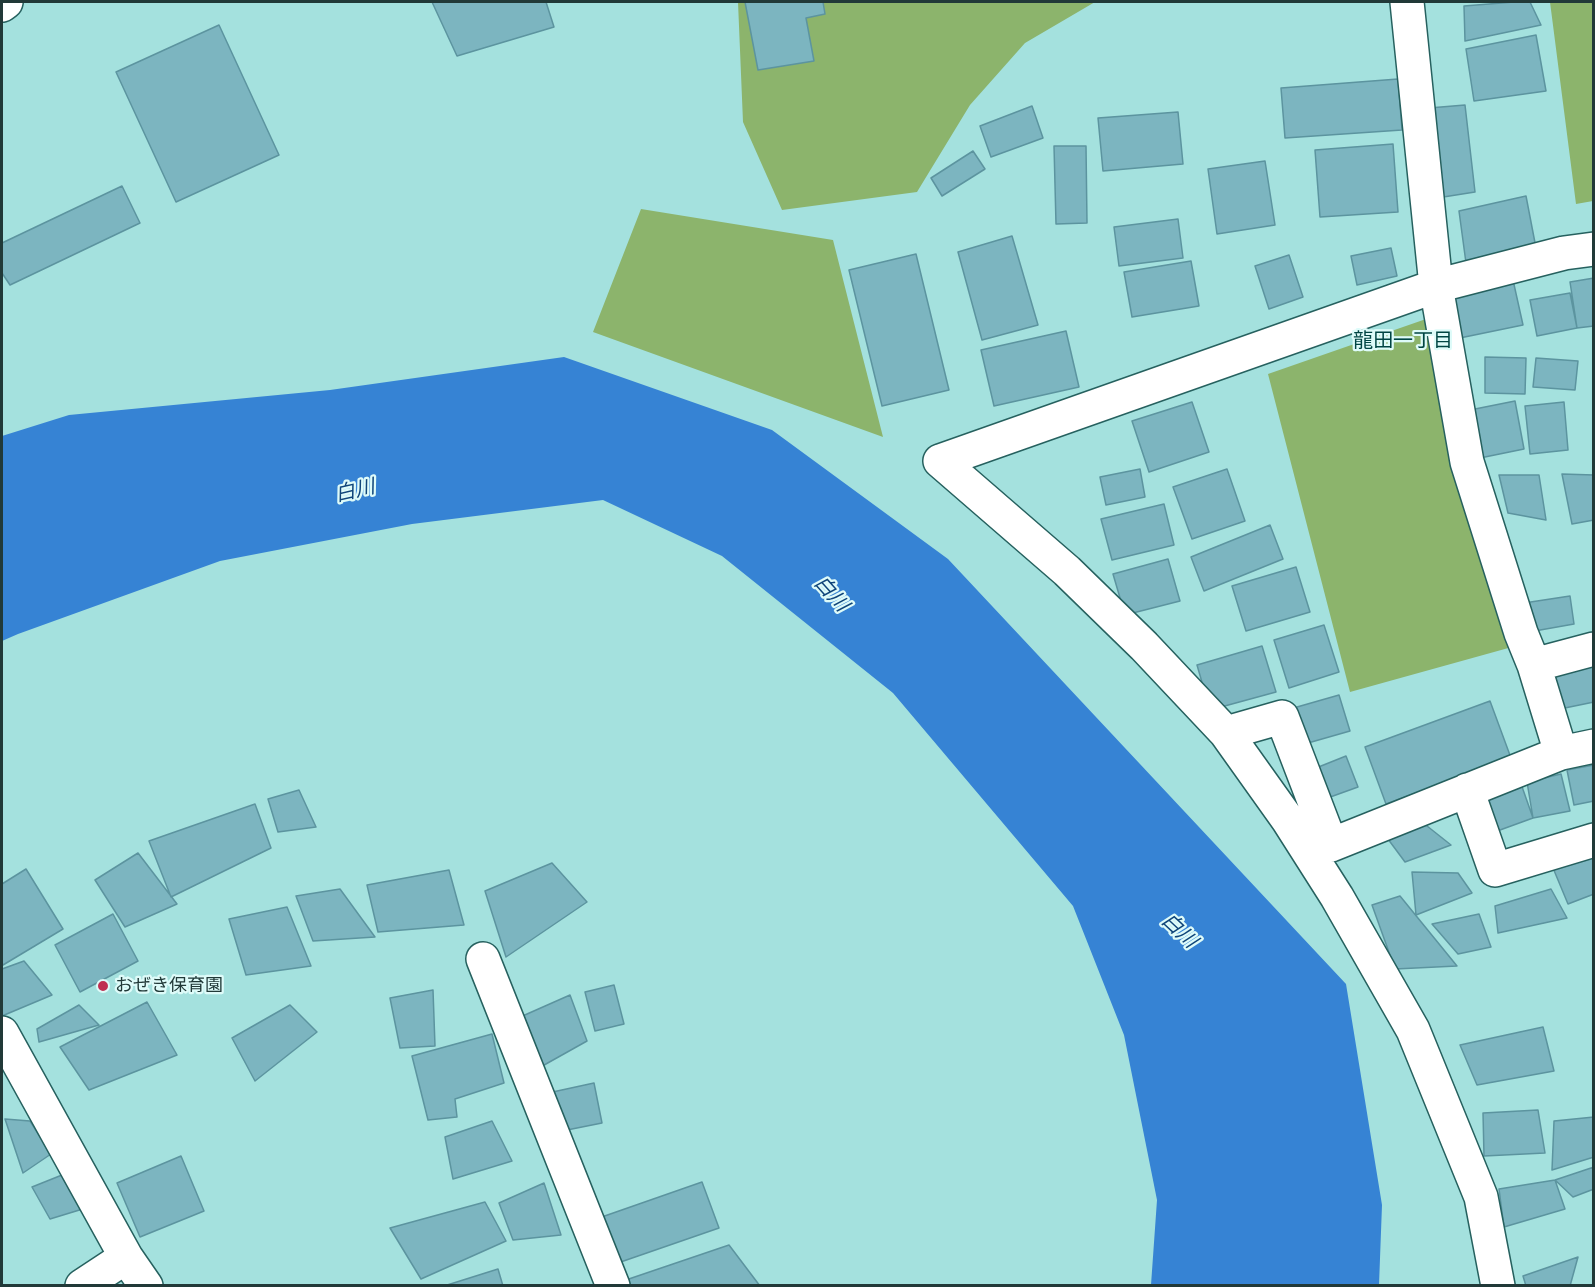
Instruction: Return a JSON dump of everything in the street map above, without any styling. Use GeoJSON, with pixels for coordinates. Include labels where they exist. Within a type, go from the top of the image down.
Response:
{"type":"FeatureCollection","features":[{"type":"Feature","properties":{"kind":"street"},"geometry":{"type":"LineString","coordinates":[[2,5],[6,2]]}},
{"type":"Feature","properties":{"kind":"street"},"geometry":{"type":"LineString","coordinates":[[1407,2],[1436,286],[1467,462],[1561,753]]}},
{"type":"Feature","properties":{"kind":"street"},"geometry":{"type":"LineString","coordinates":[[1498,1286],[1481,1197],[1413,1029],[1337,897],[1288,820],[1226,733],[1144,646],[1067,571],[940,461],[1436,286],[1564,253],[1593,249]]}},
{"type":"Feature","properties":{"kind":"street"},"geometry":{"type":"LineString","coordinates":[[1534,665],[1593,649]]}},
{"type":"Feature","properties":{"kind":"street"},"geometry":{"type":"LineString","coordinates":[[1226,733],[1282,717],[1331,845],[1561,753],[1593,746]]}},
{"type":"Feature","properties":{"kind":"street"},"geometry":{"type":"LineString","coordinates":[[1467,790],[1495,870],[1593,840]]}},
{"type":"Feature","properties":{"kind":"street"},"geometry":{"type":"LineString","coordinates":[[483,959],[613,1286]]}},
{"type":"Feature","properties":{"kind":"street"},"geometry":{"type":"LineString","coordinates":[[2,1033],[126,1257],[146,1286]]}},
{"type":"Feature","properties":{"kind":"street"},"geometry":{"type":"LineString","coordinates":[[82,1286],[126,1257]]}},
{"type":"Feature","properties":{"kind":"green space"},"geometry":{"type":"Polygon","coordinates":[[[738,2],[1095,2],[1025,43],[970,105],[917,192],[782,210],[743,122],[738,2]]]}},
{"type":"Feature","properties":{"kind":"green space"},"geometry":{"type":"Polygon","coordinates":[[[1550,2],[1593,2],[1593,201],[1576,204],[1550,2]]]}},
{"type":"Feature","properties":{"kind":"green space"},"geometry":{"type":"Polygon","coordinates":[[[641,209],[833,240],[883,437],[593,332],[641,209]]]}},
{"type":"Feature","properties":{"kind":"green space"},"geometry":{"type":"Polygon","coordinates":[[[1426,319],[1512,647],[1350,692],[1268,374],[1426,319]]]}},
{"type":"Feature","properties":{"kind":"water","name":"白川"},"geometry":{"type":"Polygon","coordinates":[[[564,357],[772,430],[948,559],[1346,984],[1382,1205],[1379,1285],[1151,1285],[1157,1200],[1124,1035],[1073,906],[893,693],[722,556],[603,500],[412,524],[220,561],[2,641],[2,436],[69,415],[330,390],[564,357]]]}},
{"type":"Feature","properties":{"kind":"building"},"geometry":{"type":"Polygon","coordinates":[[[432,2],[546,2],[554,27],[457,56],[432,2]]]}},
{"type":"Feature","properties":{"kind":"building"},"geometry":{"type":"Polygon","coordinates":[[[745,2],[823,2],[825,14],[806,18],[814,61],[758,70],[745,2]]]}},
{"type":"Feature","properties":{"kind":"building"},"geometry":{"type":"Polygon","coordinates":[[[1530,2],[1541,25],[1465,41],[1464,6],[1530,2]]]}},
{"type":"Feature","properties":{"kind":"building"},"geometry":{"type":"Polygon","coordinates":[[[219,25],[279,155],[176,202],[116,72],[219,25]]]}},
{"type":"Feature","properties":{"kind":"building"},"geometry":{"type":"Polygon","coordinates":[[[1536,35],[1546,91],[1474,101],[1466,49],[1536,35]]]}},
{"type":"Feature","properties":{"kind":"building"},"geometry":{"type":"Polygon","coordinates":[[[1398,79],[1402,130],[1285,138],[1281,88],[1398,79]]]}},
{"type":"Feature","properties":{"kind":"building"},"geometry":{"type":"Polygon","coordinates":[[[1465,105],[1475,192],[1437,198],[1429,108],[1465,105]]]}},
{"type":"Feature","properties":{"kind":"building"},"geometry":{"type":"Polygon","coordinates":[[[1032,106],[1043,138],[991,157],[980,126],[1032,106]]]}},
{"type":"Feature","properties":{"kind":"building"},"geometry":{"type":"Polygon","coordinates":[[[1178,112],[1183,164],[1103,171],[1098,118],[1178,112]]]}},
{"type":"Feature","properties":{"kind":"building"},"geometry":{"type":"Polygon","coordinates":[[[1393,144],[1398,212],[1320,217],[1315,150],[1393,144]]]}},
{"type":"Feature","properties":{"kind":"building"},"geometry":{"type":"Polygon","coordinates":[[[1054,146],[1086,146],[1087,223],[1056,224],[1054,146]]]}},
{"type":"Feature","properties":{"kind":"building"},"geometry":{"type":"Polygon","coordinates":[[[973,151],[985,169],[942,196],[931,178],[973,151]]]}},
{"type":"Feature","properties":{"kind":"building"},"geometry":{"type":"Polygon","coordinates":[[[1265,161],[1275,225],[1217,234],[1208,169],[1265,161]]]}},
{"type":"Feature","properties":{"kind":"building"},"geometry":{"type":"Polygon","coordinates":[[[122,186],[140,223],[10,285],[2,273],[2,243],[122,186]]]}},
{"type":"Feature","properties":{"kind":"building"},"geometry":{"type":"Polygon","coordinates":[[[1526,196],[1536,248],[1466,263],[1459,211],[1526,196]]]}},
{"type":"Feature","properties":{"kind":"building"},"geometry":{"type":"Polygon","coordinates":[[[1178,219],[1183,258],[1119,266],[1114,227],[1178,219]]]}},
{"type":"Feature","properties":{"kind":"building"},"geometry":{"type":"Polygon","coordinates":[[[1012,236],[1038,325],[982,340],[958,252],[1012,236]]]}},
{"type":"Feature","properties":{"kind":"building"},"geometry":{"type":"Polygon","coordinates":[[[1391,248],[1397,276],[1357,285],[1351,256],[1391,248]]]}},
{"type":"Feature","properties":{"kind":"building"},"geometry":{"type":"Polygon","coordinates":[[[916,254],[949,390],[882,406],[849,270],[916,254]]]}},
{"type":"Feature","properties":{"kind":"building"},"geometry":{"type":"Polygon","coordinates":[[[1289,255],[1303,297],[1269,309],[1255,266],[1289,255]]]}},
{"type":"Feature","properties":{"kind":"building"},"geometry":{"type":"Polygon","coordinates":[[[1191,261],[1199,306],[1132,317],[1124,272],[1191,261]]]}},
{"type":"Feature","properties":{"kind":"building"},"geometry":{"type":"Polygon","coordinates":[[[1594,278],[1594,326],[1577,328],[1570,282],[1594,278]]]}},
{"type":"Feature","properties":{"kind":"building"},"geometry":{"type":"Polygon","coordinates":[[[1513,280],[1523,325],[1455,339],[1446,294],[1513,280]]]}},
{"type":"Feature","properties":{"kind":"building"},"geometry":{"type":"Polygon","coordinates":[[[1570,293],[1577,328],[1537,336],[1530,300],[1570,293]]]}},
{"type":"Feature","properties":{"kind":"building"},"geometry":{"type":"Polygon","coordinates":[[[1066,331],[1079,387],[994,406],[981,350],[1066,331]]]}},
{"type":"Feature","properties":{"kind":"building"},"geometry":{"type":"Polygon","coordinates":[[[1485,357],[1526,358],[1525,394],[1485,393],[1485,357]]]}},
{"type":"Feature","properties":{"kind":"building"},"geometry":{"type":"Polygon","coordinates":[[[1536,358],[1578,361],[1575,390],[1533,387],[1536,358]]]}},
{"type":"Feature","properties":{"kind":"building"},"geometry":{"type":"Polygon","coordinates":[[[1515,401],[1524,449],[1480,458],[1470,410],[1515,401]]]}},
{"type":"Feature","properties":{"kind":"building"},"geometry":{"type":"Polygon","coordinates":[[[1192,402],[1209,452],[1149,472],[1132,421],[1192,402]]]}},
{"type":"Feature","properties":{"kind":"building"},"geometry":{"type":"Polygon","coordinates":[[[1564,402],[1568,450],[1530,454],[1525,406],[1564,402]]]}},
{"type":"Feature","properties":{"kind":"building"},"geometry":{"type":"Polygon","coordinates":[[[1140,469],[1145,497],[1106,505],[1100,477],[1140,469]]]}},
{"type":"Feature","properties":{"kind":"building"},"geometry":{"type":"Polygon","coordinates":[[[1227,469],[1245,521],[1192,539],[1173,487],[1227,469]]]}},
{"type":"Feature","properties":{"kind":"building"},"geometry":{"type":"Polygon","coordinates":[[[1562,474],[1594,475],[1594,520],[1572,524],[1562,474]]]}},
{"type":"Feature","properties":{"kind":"building"},"geometry":{"type":"Polygon","coordinates":[[[1499,475],[1539,475],[1546,520],[1508,513],[1499,475]]]}},
{"type":"Feature","properties":{"kind":"building"},"geometry":{"type":"Polygon","coordinates":[[[1164,504],[1174,545],[1112,560],[1101,519],[1164,504]]]}},
{"type":"Feature","properties":{"kind":"building"},"geometry":{"type":"Polygon","coordinates":[[[1270,525],[1283,559],[1204,591],[1191,557],[1270,525]]]}},
{"type":"Feature","properties":{"kind":"building"},"geometry":{"type":"Polygon","coordinates":[[[1168,559],[1180,601],[1125,615],[1113,574],[1168,559]]]}},
{"type":"Feature","properties":{"kind":"building"},"geometry":{"type":"Polygon","coordinates":[[[1296,567],[1310,612],[1246,631],[1232,586],[1296,567]]]}},
{"type":"Feature","properties":{"kind":"building"},"geometry":{"type":"Polygon","coordinates":[[[1570,596],[1574,624],[1529,632],[1524,603],[1570,596]]]}},
{"type":"Feature","properties":{"kind":"building"},"geometry":{"type":"Polygon","coordinates":[[[1324,625],[1339,672],[1289,688],[1274,640],[1324,625]]]}},
{"type":"Feature","properties":{"kind":"building"},"geometry":{"type":"Polygon","coordinates":[[[1262,646],[1276,692],[1210,710],[1197,665],[1262,646]]]}},
{"type":"Feature","properties":{"kind":"building"},"geometry":{"type":"Polygon","coordinates":[[[1594,665],[1594,702],[1560,709],[1553,673],[1594,665]]]}},
{"type":"Feature","properties":{"kind":"building"},"geometry":{"type":"Polygon","coordinates":[[[1339,695],[1350,731],[1301,745],[1290,709],[1339,695]]]}},
{"type":"Feature","properties":{"kind":"building"},"geometry":{"type":"Polygon","coordinates":[[[1490,701],[1511,758],[1386,804],[1365,747],[1490,701]]]}},
{"type":"Feature","properties":{"kind":"building"},"geometry":{"type":"Polygon","coordinates":[[[1346,756],[1358,787],[1322,800],[1311,770],[1346,756]]]}},
{"type":"Feature","properties":{"kind":"building"},"geometry":{"type":"Polygon","coordinates":[[[1594,765],[1594,801],[1574,805],[1567,770],[1594,765]]]}},
{"type":"Feature","properties":{"kind":"building"},"geometry":{"type":"Polygon","coordinates":[[[1561,774],[1570,811],[1533,818],[1527,782],[1561,774]]]}},
{"type":"Feature","properties":{"kind":"building"},"geometry":{"type":"Polygon","coordinates":[[[1520,781],[1533,818],[1489,834],[1476,797],[1520,781]]]}},
{"type":"Feature","properties":{"kind":"building"},"geometry":{"type":"Polygon","coordinates":[[[299,790],[316,827],[278,832],[268,799],[299,790]]]}},
{"type":"Feature","properties":{"kind":"building"},"geometry":{"type":"Polygon","coordinates":[[[255,804],[271,848],[171,897],[149,841],[255,804]]]}},
{"type":"Feature","properties":{"kind":"building"},"geometry":{"type":"Polygon","coordinates":[[[1422,822],[1451,845],[1405,862],[1382,831],[1422,822]]]}},
{"type":"Feature","properties":{"kind":"building"},"geometry":{"type":"Polygon","coordinates":[[[1594,851],[1594,894],[1568,904],[1553,868],[1594,851]]]}},
{"type":"Feature","properties":{"kind":"building"},"geometry":{"type":"Polygon","coordinates":[[[138,853],[177,904],[125,927],[95,880],[138,853]]]}},
{"type":"Feature","properties":{"kind":"building"},"geometry":{"type":"Polygon","coordinates":[[[552,863],[587,902],[506,957],[485,891],[552,863]]]}},
{"type":"Feature","properties":{"kind":"building"},"geometry":{"type":"Polygon","coordinates":[[[26,869],[63,929],[3,965],[2,884],[26,869]]]}},
{"type":"Feature","properties":{"kind":"building"},"geometry":{"type":"Polygon","coordinates":[[[449,870],[464,925],[378,932],[367,885],[449,870]]]}},
{"type":"Feature","properties":{"kind":"building"},"geometry":{"type":"Polygon","coordinates":[[[1412,872],[1458,873],[1472,893],[1416,915],[1412,872]]]}},
{"type":"Feature","properties":{"kind":"building"},"geometry":{"type":"Polygon","coordinates":[[[340,889],[375,937],[313,941],[296,896],[340,889]]]}},
{"type":"Feature","properties":{"kind":"building"},"geometry":{"type":"Polygon","coordinates":[[[1551,889],[1567,918],[1498,933],[1495,906],[1551,889]]]}},
{"type":"Feature","properties":{"kind":"building"},"geometry":{"type":"Polygon","coordinates":[[[1400,896],[1457,966],[1395,969],[1372,905],[1400,896]]]}},
{"type":"Feature","properties":{"kind":"building"},"geometry":{"type":"Polygon","coordinates":[[[287,907],[311,966],[246,975],[229,919],[287,907]]]}},
{"type":"Feature","properties":{"kind":"building"},"geometry":{"type":"Polygon","coordinates":[[[113,914],[138,961],[80,992],[55,945],[113,914]]]}},
{"type":"Feature","properties":{"kind":"building"},"geometry":{"type":"Polygon","coordinates":[[[1479,914],[1491,947],[1458,954],[1432,924],[1479,914]]]}},
{"type":"Feature","properties":{"kind":"building"},"geometry":{"type":"Polygon","coordinates":[[[24,961],[52,995],[2,1016],[2,969],[24,961]]]}},
{"type":"Feature","properties":{"kind":"building"},"geometry":{"type":"Polygon","coordinates":[[[614,985],[624,1024],[595,1031],[585,992],[614,985]]]}},
{"type":"Feature","properties":{"kind":"building"},"geometry":{"type":"Polygon","coordinates":[[[433,990],[435,1046],[400,1048],[390,998],[433,990]]]}},
{"type":"Feature","properties":{"kind":"building"},"geometry":{"type":"Polygon","coordinates":[[[570,995],[587,1041],[537,1069],[518,1018],[570,995]]]}},
{"type":"Feature","properties":{"kind":"building"},"geometry":{"type":"Polygon","coordinates":[[[147,1002],[177,1055],[89,1090],[60,1047],[147,1002]]]}},
{"type":"Feature","properties":{"kind":"building"},"geometry":{"type":"Polygon","coordinates":[[[79,1005],[99,1025],[39,1042],[37,1029],[79,1005]]]}},
{"type":"Feature","properties":{"kind":"building"},"geometry":{"type":"Polygon","coordinates":[[[290,1005],[317,1032],[255,1081],[232,1038],[290,1005]]]}},
{"type":"Feature","properties":{"kind":"building"},"geometry":{"type":"Polygon","coordinates":[[[1543,1027],[1554,1071],[1477,1085],[1460,1045],[1543,1027]]]}},
{"type":"Feature","properties":{"kind":"building"},"geometry":{"type":"Polygon","coordinates":[[[492,1034],[504,1083],[455,1099],[457,1117],[428,1120],[412,1056],[492,1034]]]}},
{"type":"Feature","properties":{"kind":"building"},"geometry":{"type":"Polygon","coordinates":[[[594,1083],[602,1123],[557,1132],[548,1093],[594,1083]]]}},
{"type":"Feature","properties":{"kind":"building"},"geometry":{"type":"Polygon","coordinates":[[[1538,1110],[1545,1153],[1484,1156],[1483,1113],[1538,1110]]]}},
{"type":"Feature","properties":{"kind":"building"},"geometry":{"type":"Polygon","coordinates":[[[1594,1117],[1594,1157],[1552,1170],[1554,1121],[1594,1117]]]}},
{"type":"Feature","properties":{"kind":"building"},"geometry":{"type":"Polygon","coordinates":[[[5,1119],[30,1121],[51,1154],[23,1173],[5,1119]]]}},
{"type":"Feature","properties":{"kind":"building"},"geometry":{"type":"Polygon","coordinates":[[[492,1121],[512,1161],[453,1179],[445,1137],[492,1121]]]}},
{"type":"Feature","properties":{"kind":"building"},"geometry":{"type":"Polygon","coordinates":[[[181,1156],[204,1211],[140,1237],[117,1183],[181,1156]]]}},
{"type":"Feature","properties":{"kind":"building"},"geometry":{"type":"Polygon","coordinates":[[[1594,1167],[1594,1189],[1573,1197],[1555,1180],[1594,1167]]]}},
{"type":"Feature","properties":{"kind":"building"},"geometry":{"type":"Polygon","coordinates":[[[62,1175],[86,1208],[50,1219],[32,1187],[62,1175]]]}},
{"type":"Feature","properties":{"kind":"building"},"geometry":{"type":"Polygon","coordinates":[[[1555,1180],[1565,1209],[1504,1227],[1499,1189],[1555,1180]]]}},
{"type":"Feature","properties":{"kind":"building"},"geometry":{"type":"Polygon","coordinates":[[[702,1182],[719,1228],[612,1265],[596,1219],[702,1182]]]}},
{"type":"Feature","properties":{"kind":"building"},"geometry":{"type":"Polygon","coordinates":[[[544,1183],[561,1235],[513,1240],[499,1203],[544,1183]]]}},
{"type":"Feature","properties":{"kind":"building"},"geometry":{"type":"Polygon","coordinates":[[[485,1202],[506,1241],[421,1279],[390,1228],[485,1202]]]}},
{"type":"Feature","properties":{"kind":"building"},"geometry":{"type":"Polygon","coordinates":[[[729,1245],[760,1286],[615,1286],[614,1284],[729,1245]]]}},
{"type":"Feature","properties":{"kind":"building"},"geometry":{"type":"Polygon","coordinates":[[[1578,1257],[1570,1286],[1526,1286],[1523,1276],[1578,1257]]]}},
{"type":"Feature","properties":{"kind":"building"},"geometry":{"type":"Polygon","coordinates":[[[498,1269],[503,1286],[444,1286],[498,1269]]]}},
{"type":"Feature","properties":{"kind":"place","name":"おぜき保育園"},"geometry":{"type":"Point","coordinates":[103,986]}},
{"type":"Feature","properties":{"kind":"district","name":"龍田一丁目"},"geometry":{"type":"Point","coordinates":[1403,341]}}]}
